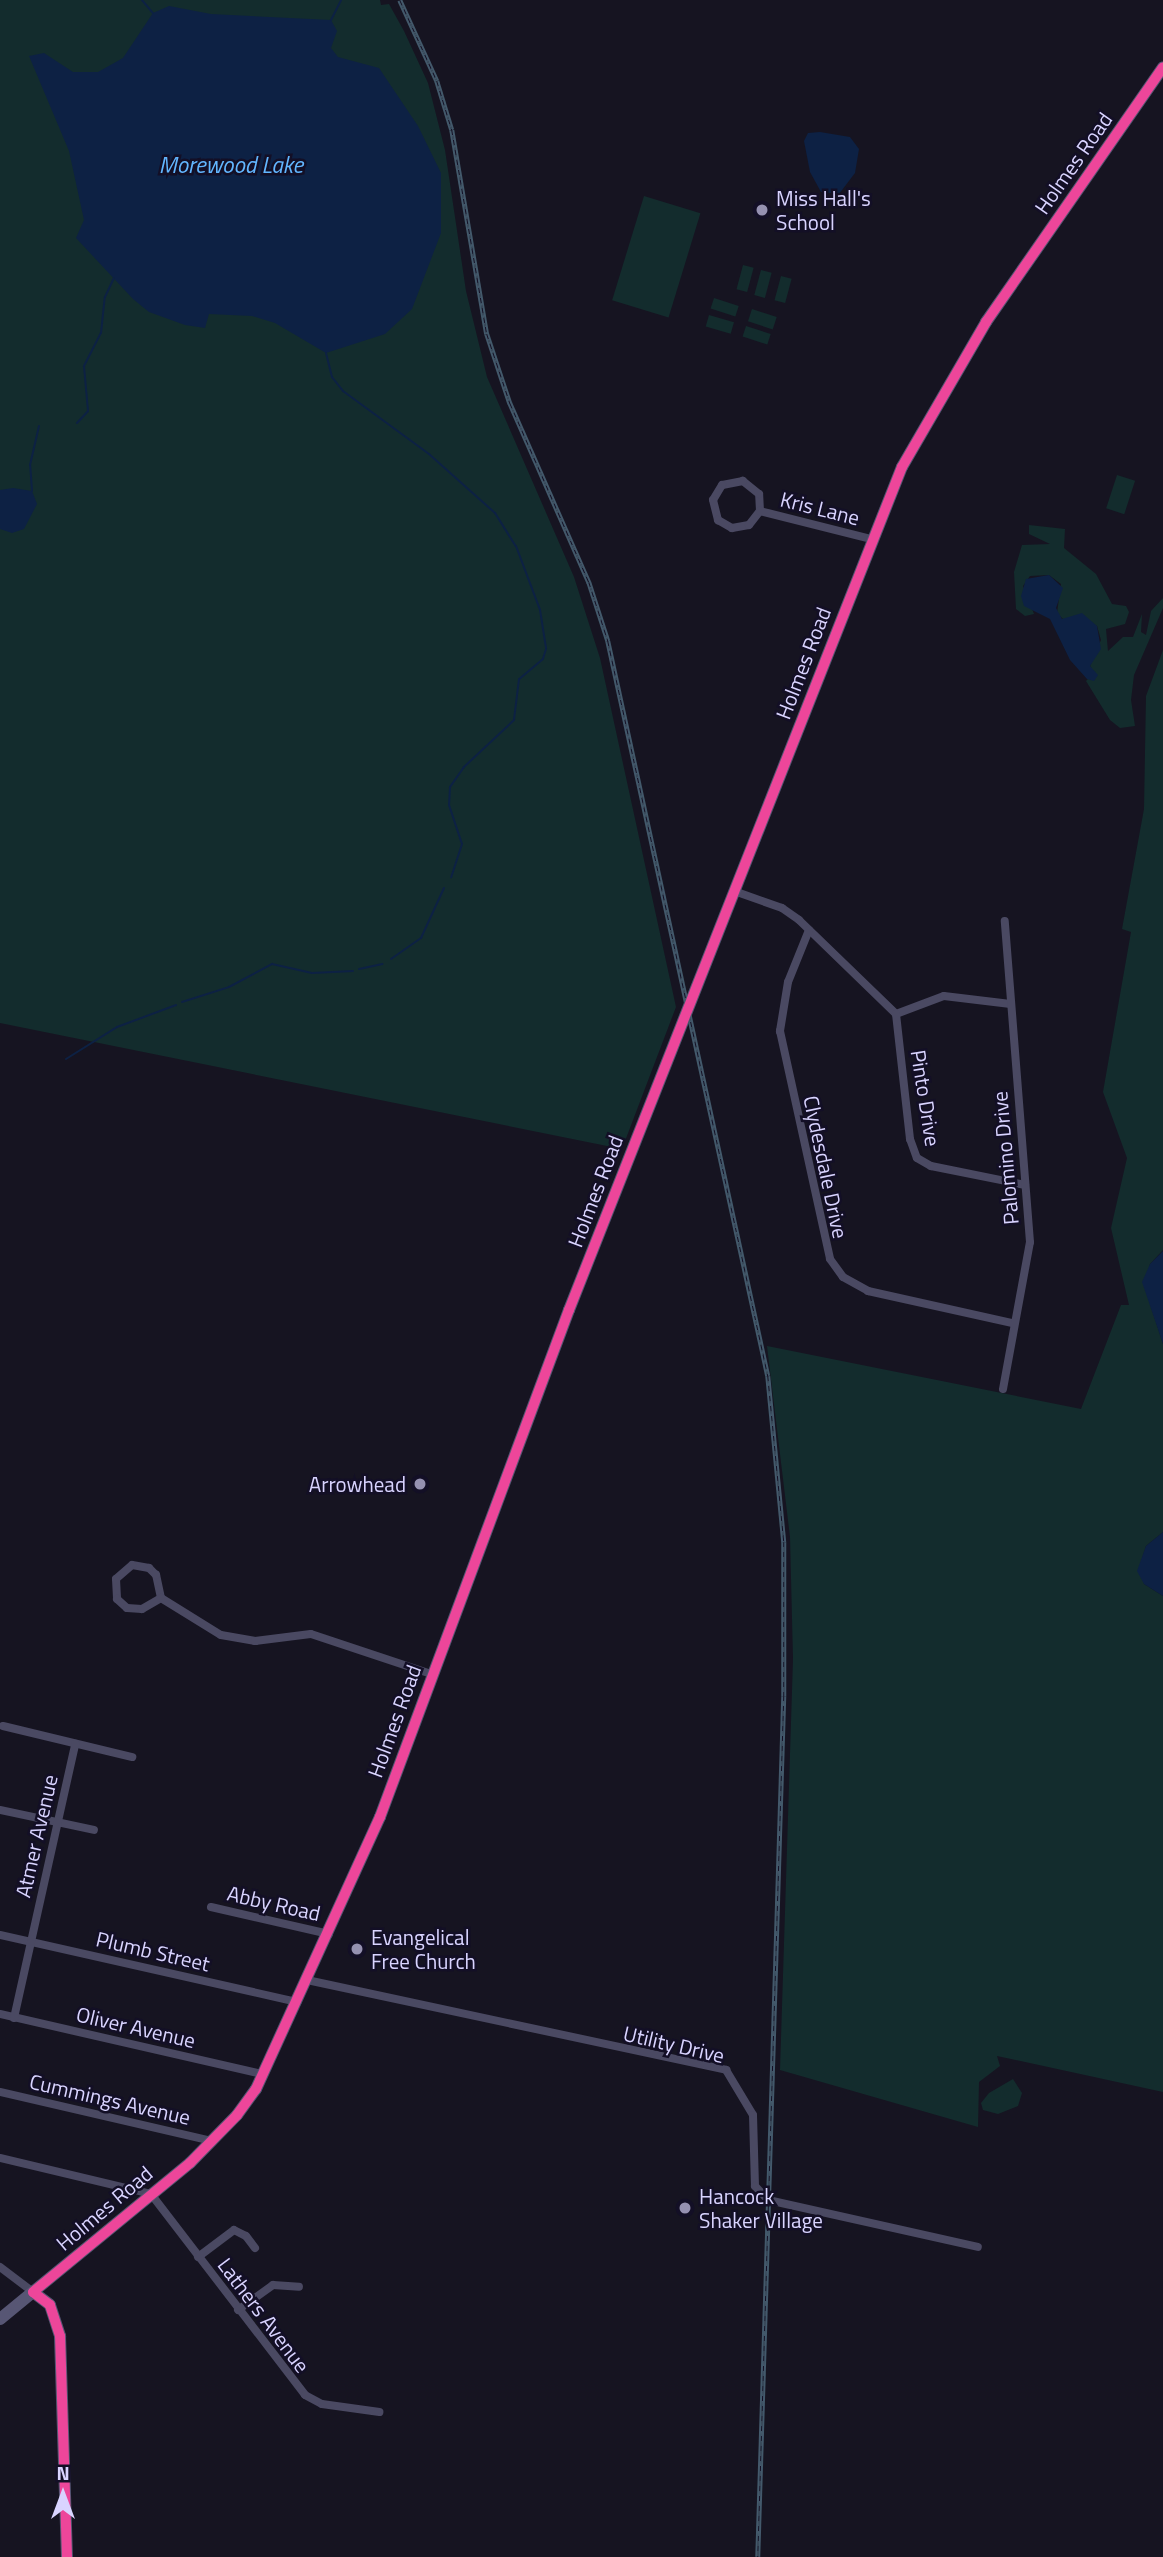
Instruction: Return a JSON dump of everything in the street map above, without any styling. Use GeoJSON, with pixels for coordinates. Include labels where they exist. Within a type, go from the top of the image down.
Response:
{"type":"FeatureCollection","features":[{"type":"Feature","properties":{"kind":"street","name":"Holmes Road"},"geometry":{"type":"LineString","coordinates":[[0,2319],[212,2141],[237,2115],[263,2074],[380,1817],[431,1674],[683,1016],[871,539],[913,443],[959,365],[1163,67]]}},
{"type":"Feature","properties":{"kind":"street","name":"Kris Lane"},"geometry":{"type":"LineString","coordinates":[[744,481],[759,494],[760,511],[749,525],[732,528],[718,520],[713,500],[726,482],[744,481]]}},
{"type":"Feature","properties":{"kind":"street","name":"Kris Lane"},"geometry":{"type":"LineString","coordinates":[[760,511],[871,539]]}},
{"type":"Feature","properties":{"kind":"street"},"geometry":{"type":"LineString","coordinates":[[734,891],[782,908],[809,930],[896,1014],[944,996],[1011,1004]]}},
{"type":"Feature","properties":{"kind":"street","name":"Palomino Drive"},"geometry":{"type":"LineString","coordinates":[[1003,1389],[1012,1323],[1030,1247],[1005,921]]}},
{"type":"Feature","properties":{"kind":"street","name":"Clydesdale Drive"},"geometry":{"type":"LineString","coordinates":[[809,930],[784,994],[780,1031],[830,1259],[843,1277],[868,1291],[1012,1323]]}},
{"type":"Feature","properties":{"kind":"street","name":"Pinto Drive"},"geometry":{"type":"LineString","coordinates":[[896,1014],[910,1139],[917,1158],[925,1164],[1026,1185]]}},
{"type":"Feature","properties":{"kind":"street"},"geometry":{"type":"LineString","coordinates":[[161,1598],[142,1609],[127,1608],[117,1599],[116,1579],[132,1565],[149,1568],[156,1575],[161,1598],[221,1635],[255,1641],[311,1634],[431,1674]]}},
{"type":"Feature","properties":{"kind":"street"},"geometry":{"type":"LineString","coordinates":[[3,1726],[132,1757]]}},
{"type":"Feature","properties":{"kind":"street","name":"Atmer Avenue"},"geometry":{"type":"LineString","coordinates":[[14,2018],[75,1744]]}},
{"type":"Feature","properties":{"kind":"street"},"geometry":{"type":"LineString","coordinates":[[0,1810],[94,1830]]}},
{"type":"Feature","properties":{"kind":"street","name":"Abby Road"},"geometry":{"type":"LineString","coordinates":[[211,1906],[329,1934]]}},
{"type":"Feature","properties":{"kind":"street","name":"Plumb Street"},"geometry":{"type":"LineString","coordinates":[[0,1935],[298,2002]]}},
{"type":"Feature","properties":{"kind":"street","name":"Utility Drive"},"geometry":{"type":"LineString","coordinates":[[307,1980],[726,2070],[753,2115],[753,2175],[755,2186],[768,2200],[978,2247]]}},
{"type":"Feature","properties":{"kind":"street","name":"Oliver Avenue"},"geometry":{"type":"LineString","coordinates":[[0,2014],[263,2074]]}},
{"type":"Feature","properties":{"kind":"street","name":"Cummings Avenue"},"geometry":{"type":"LineString","coordinates":[[0,2092],[212,2141]]}},
{"type":"Feature","properties":{"kind":"street"},"geometry":{"type":"LineString","coordinates":[[0,2158],[151,2194]]}},
{"type":"Feature","properties":{"kind":"street","name":"Lathers Avenue"},"geometry":{"type":"LineString","coordinates":[[151,2194],[305,2395],[321,2404],[379,2412]]}},
{"type":"Feature","properties":{"kind":"street"},"geometry":{"type":"LineString","coordinates":[[198,2257],[234,2230],[246,2235],[255,2248]]}},
{"type":"Feature","properties":{"kind":"street"},"geometry":{"type":"LineString","coordinates":[[0,2267],[55,2313],[60,2336],[67,2557]]}},
{"type":"Feature","properties":{"kind":"street"},"geometry":{"type":"LineString","coordinates":[[238,2311],[273,2285],[299,2287]]}},
{"type":"Feature","properties":{"kind":"green space"},"geometry":{"type":"Polygon","coordinates":[[[0,0],[380,0],[381,5],[389,4],[404,31],[428,83],[445,150],[466,291],[487,377],[574,577],[600,658],[676,1007],[622,1149],[0,1023],[0,0]]]}},
{"type":"Feature","properties":{"kind":"green space"},"geometry":{"type":"Polygon","coordinates":[[[644,196],[700,213],[669,317],[612,300],[644,196]]]}},
{"type":"Feature","properties":{"kind":"green space"},"geometry":{"type":"Polygon","coordinates":[[[743,265],[754,268],[747,292],[737,289],[743,265]]]}},
{"type":"Feature","properties":{"kind":"green space"},"geometry":{"type":"Polygon","coordinates":[[[761,270],[772,273],[765,298],[754,295],[761,270]]]}},
{"type":"Feature","properties":{"kind":"green space"},"geometry":{"type":"Polygon","coordinates":[[[781,276],[792,279],[785,303],[775,300],[781,276]]]}},
{"type":"Feature","properties":{"kind":"green space"},"geometry":{"type":"Polygon","coordinates":[[[714,298],[739,306],[735,316],[711,308],[714,298]]]}},
{"type":"Feature","properties":{"kind":"green space"},"geometry":{"type":"Polygon","coordinates":[[[752,309],[777,317],[773,329],[748,321],[752,309]]]}},
{"type":"Feature","properties":{"kind":"green space"},"geometry":{"type":"Polygon","coordinates":[[[709,315],[734,322],[731,334],[706,327],[709,315]]]}},
{"type":"Feature","properties":{"kind":"green space"},"geometry":{"type":"Polygon","coordinates":[[[746,326],[771,334],[767,344],[743,336],[746,326]]]}},
{"type":"Feature","properties":{"kind":"green space"},"geometry":{"type":"Polygon","coordinates":[[[1117,475],[1135,481],[1124,514],[1106,508],[1117,475]]]}},
{"type":"Feature","properties":{"kind":"green space"},"geometry":{"type":"Polygon","coordinates":[[[1029,525],[1065,529],[1064,548],[1096,574],[1112,604],[1126,606],[1129,612],[1125,624],[1106,629],[1108,651],[1123,637],[1133,637],[1142,614],[1141,632],[1146,635],[1151,611],[1163,598],[1163,608],[1134,675],[1131,700],[1135,726],[1120,728],[1110,720],[1086,681],[1094,672],[1090,666],[1101,640],[1097,626],[1078,615],[1064,620],[1057,613],[1061,584],[1049,575],[1030,576],[1023,586],[1034,614],[1025,616],[1016,609],[1014,572],[1022,545],[1050,544],[1029,534],[1029,525]]]}},
{"type":"Feature","properties":{"kind":"green space"},"geometry":{"type":"Polygon","coordinates":[[[1163,650],[1163,1250],[1150,1264],[1144,1285],[1163,1344],[1163,1532],[1146,1546],[1140,1565],[1144,1584],[1163,1596],[1163,2092],[997,2056],[1000,2066],[979,2082],[978,2127],[780,2070],[793,1659],[790,1537],[767,1346],[1081,1409],[1121,1305],[1129,1305],[1111,1228],[1127,1158],[1103,1092],[1131,932],[1122,929],[1144,809],[1146,696],[1163,650]]]}},
{"type":"Feature","properties":{"kind":"green space"},"geometry":{"type":"Polygon","coordinates":[[[1013,2079],[1022,2093],[1018,2106],[998,2114],[983,2110],[981,2103],[989,2093],[1013,2079]]]}},
{"type":"Feature","properties":{"kind":"water","name":"Morewood Lake"},"geometry":{"type":"Polygon","coordinates":[[[169,6],[211,14],[331,20],[337,31],[331,48],[338,57],[379,68],[418,126],[441,173],[441,233],[412,309],[385,334],[326,353],[275,323],[252,316],[209,314],[205,328],[185,325],[149,312],[133,299],[76,238],[84,220],[69,151],[29,56],[44,53],[73,72],[98,72],[123,58],[153,13],[169,6]]]}},
{"type":"Feature","properties":{"kind":"water"},"geometry":{"type":"Polygon","coordinates":[[[820,132],[850,137],[859,149],[855,173],[839,194],[821,192],[810,172],[804,141],[808,133],[820,132]]]}},
{"type":"Feature","properties":{"kind":"water"},"geometry":{"type":"Polygon","coordinates":[[[13,488],[32,491],[37,504],[24,529],[12,533],[0,529],[0,490],[13,488]]]}},
{"type":"Feature","properties":{"kind":"water"},"geometry":{"type":"Polygon","coordinates":[[[1049,575],[1063,588],[1056,608],[1062,619],[1082,613],[1097,626],[1101,649],[1090,666],[1098,675],[1094,681],[1087,679],[1070,660],[1050,619],[1024,606],[1021,596],[1026,579],[1049,575]]]}},
{"type":"Feature","properties":{"kind":"water"},"geometry":{"type":"Polygon","coordinates":[[[1163,1251],[1163,1344],[1142,1282],[1150,1264],[1163,1251]]]}},
{"type":"Feature","properties":{"kind":"water"},"geometry":{"type":"Polygon","coordinates":[[[1163,1532],[1163,1596],[1144,1584],[1137,1571],[1146,1546],[1163,1532]]]}},
{"type":"Feature","properties":{"kind":"waterway"},"geometry":{"type":"LineString","coordinates":[[142,0],[153,13]]}},
{"type":"Feature","properties":{"kind":"waterway"},"geometry":{"type":"LineString","coordinates":[[331,20],[341,0]]}},
{"type":"Feature","properties":{"kind":"waterway"},"geometry":{"type":"LineString","coordinates":[[77,423],[88,411],[84,366],[101,333],[105,297],[114,278]]}},
{"type":"Feature","properties":{"kind":"waterway"},"geometry":{"type":"LineString","coordinates":[[326,353],[332,377],[343,391],[429,454],[495,513],[516,546],[540,610],[546,649],[543,659],[519,679],[514,720],[464,767],[450,787],[449,805],[462,844],[451,877]]}},
{"type":"Feature","properties":{"kind":"waterway"},"geometry":{"type":"LineString","coordinates":[[32,491],[30,465],[39,426]]}},
{"type":"Feature","properties":{"kind":"waterway"},"geometry":{"type":"LineString","coordinates":[[391,959],[421,938],[444,888]]}},
{"type":"Feature","properties":{"kind":"waterway"},"geometry":{"type":"LineString","coordinates":[[182,1002],[229,987],[272,964],[312,973],[353,971]]}},
{"type":"Feature","properties":{"kind":"waterway"},"geometry":{"type":"LineString","coordinates":[[359,969],[382,964]]}},
{"type":"Feature","properties":{"kind":"waterway"},"geometry":{"type":"LineString","coordinates":[[66,1059],[117,1027],[176,1005]]}},
{"type":"Feature","properties":{"kind":"railway"},"geometry":{"type":"LineString","coordinates":[[400,0],[437,81],[452,130],[487,334],[510,403],[589,582],[608,641],[768,1376],[784,1542],[784,1696],[758,2557]]}},
{"type":"Feature","properties":{"kind":"cycle path"},"geometry":{"type":"LineString","coordinates":[[67,2557],[60,2336],[50,2305],[33,2292],[190,2163],[237,2115],[256,2089],[380,1817],[569,1310],[902,467],[986,322],[1163,67]]}},
{"type":"Feature","properties":{"kind":"place","name":"Miss Hall's School"},"geometry":{"type":"Point","coordinates":[762,210]}},
{"type":"Feature","properties":{"kind":"place","name":"Arrowhead"},"geometry":{"type":"Point","coordinates":[420,1484]}},
{"type":"Feature","properties":{"kind":"place","name":"Evangelical Free Church"},"geometry":{"type":"Point","coordinates":[357,1949]}},
{"type":"Feature","properties":{"kind":"place","name":"Hancock Shaker Village"},"geometry":{"type":"Point","coordinates":[685,2208]}}]}
